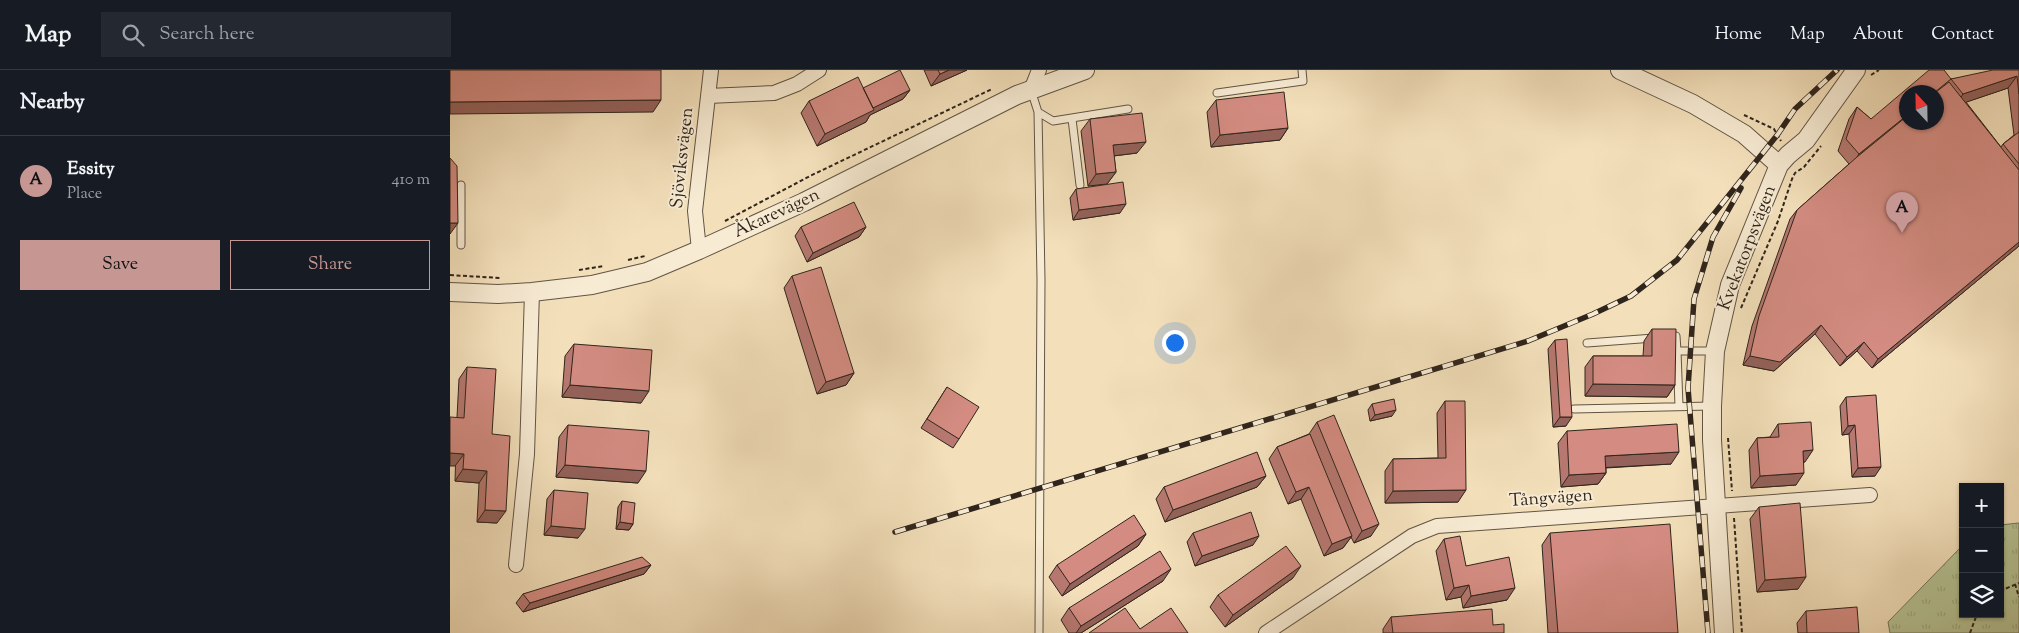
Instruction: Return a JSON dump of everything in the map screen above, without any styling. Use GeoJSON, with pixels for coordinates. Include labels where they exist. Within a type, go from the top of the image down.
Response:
{"type":"FeatureCollection","features":[{"type":"Feature","properties":{"kind":"street","name":"Sjöviksvägen"},"geometry":{"type":"LineString","coordinates":[[700,250],[695,211],[711,70]]}},
{"type":"Feature","properties":{"kind":"street"},"geometry":{"type":"LineString","coordinates":[[708,96],[774,93],[796,84],[819,70]]}},
{"type":"Feature","properties":{"kind":"street"},"geometry":{"type":"LineString","coordinates":[[1031,90],[1039,70]]}},
{"type":"Feature","properties":{"kind":"street","name":"Åkarevägen"},"geometry":{"type":"LineString","coordinates":[[450,292],[498,294],[532,292],[592,285],[647,272],[804,202],[1017,95],[1085,70]]}},
{"type":"Feature","properties":{"kind":"street"},"geometry":{"type":"LineString","coordinates":[[1620,70],[1693,104],[1744,134],[1779,165]]}},
{"type":"Feature","properties":{"kind":"street","name":"Kvekatorpsvägen"},"geometry":{"type":"LineString","coordinates":[[1724,633],[1725,506],[1712,406],[1715,351],[1730,285],[1779,165],[1788,154],[1806,140],[1863,72]]}},
{"type":"Feature","properties":{"kind":"street"},"geometry":{"type":"LineString","coordinates":[[516,565],[527,454],[532,292]]}},
{"type":"Feature","properties":{"kind":"street","name":"Tångvägen"},"geometry":{"type":"LineString","coordinates":[[1266,633],[1412,536],[1437,526],[1870,495]]}},
{"type":"Feature","properties":{"kind":"lane"},"geometry":{"type":"LineString","coordinates":[[1217,93],[1303,81],[1302,70]]}},
{"type":"Feature","properties":{"kind":"lane"},"geometry":{"type":"LineString","coordinates":[[1031,90],[1038,112],[1041,310],[1039,633]]}},
{"type":"Feature","properties":{"kind":"lane"},"geometry":{"type":"LineString","coordinates":[[1038,112],[1054,121],[1128,109]]}},
{"type":"Feature","properties":{"kind":"lane"},"geometry":{"type":"LineString","coordinates":[[1072,119],[1080,185]]}},
{"type":"Feature","properties":{"kind":"lane"},"geometry":{"type":"LineString","coordinates":[[461,185],[461,245]]}},
{"type":"Feature","properties":{"kind":"lane"},"geometry":{"type":"LineString","coordinates":[[1587,343],[1676,336],[1679,406]]}},
{"type":"Feature","properties":{"kind":"lane"},"geometry":{"type":"LineString","coordinates":[[1677,351],[1715,351]]}},
{"type":"Feature","properties":{"kind":"lane"},"geometry":{"type":"LineString","coordinates":[[1574,409],[1712,406]]}},
{"type":"Feature","properties":{"kind":"path"},"geometry":{"type":"LineString","coordinates":[[1863,72],[1879,70]]}},
{"type":"Feature","properties":{"kind":"path"},"geometry":{"type":"LineString","coordinates":[[721,223],[810,176],[994,89]]}},
{"type":"Feature","properties":{"kind":"path"},"geometry":{"type":"LineString","coordinates":[[1740,311],[1778,221],[1792,179],[1795,173],[1804,167],[1823,144]]}},
{"type":"Feature","properties":{"kind":"path"},"geometry":{"type":"LineString","coordinates":[[627,260],[652,254]]}},
{"type":"Feature","properties":{"kind":"path"},"geometry":{"type":"LineString","coordinates":[[571,272],[610,265]]}},
{"type":"Feature","properties":{"kind":"path"},"geometry":{"type":"LineString","coordinates":[[450,275],[505,278]]}},
{"type":"Feature","properties":{"kind":"path"},"geometry":{"type":"LineString","coordinates":[[1728,436],[1725,506],[1742,633]]}},
{"type":"Feature","properties":{"kind":"path"},"geometry":{"type":"LineString","coordinates":[[2004,589],[2019,583]]}},
{"type":"Feature","properties":{"kind":"path"},"geometry":{"type":"LineString","coordinates":[[2015,584],[2019,597]]}},
{"type":"Feature","properties":{"kind":"path"},"geometry":{"type":"LineString","coordinates":[[1970,633],[1976,618]]}},
{"type":"Feature","properties":{"kind":"green space"},"geometry":{"type":"Polygon","coordinates":[[[2019,523],[2019,633],[1890,633],[1888,622],[1959,549],[1959,618],[2004,618],[2004,525],[2019,523]]]}},
{"type":"Feature","properties":{"kind":"building"},"geometry":{"type":"Polygon","coordinates":[[[450,70],[661,70],[661,100],[450,102],[450,70]]]}},
{"type":"Feature","properties":{"kind":"building"},"geometry":{"type":"Polygon","coordinates":[[[900,70],[910,90],[873,108],[863,88],[900,70]]]}},
{"type":"Feature","properties":{"kind":"building"},"geometry":{"type":"Polygon","coordinates":[[[938,70],[949,70],[940,74],[938,70]]]}},
{"type":"Feature","properties":{"kind":"building"},"geometry":{"type":"Polygon","coordinates":[[[1929,70],[1944,70],[1951,79],[1944,85],[1911,85],[1929,70]]]}},
{"type":"Feature","properties":{"kind":"building"},"geometry":{"type":"Polygon","coordinates":[[[1993,70],[2019,70],[2019,94],[2017,76],[1963,94],[1951,79],[1993,70]]]}},
{"type":"Feature","properties":{"kind":"building"},"geometry":{"type":"Polygon","coordinates":[[[858,77],[874,110],[825,134],[809,101],[858,77]]]}},
{"type":"Feature","properties":{"kind":"building"},"geometry":{"type":"Polygon","coordinates":[[[1949,82],[2019,170],[2019,242],[1878,359],[1864,342],[1847,357],[1821,325],[1780,362],[1750,356],[1759,316],[1797,210],[1899,123],[1899,130],[1944,130],[1944,86],[1949,82]]]}},
{"type":"Feature","properties":{"kind":"building"},"geometry":{"type":"Polygon","coordinates":[[[1284,92],[1288,128],[1220,135],[1216,100],[1284,92]]]}},
{"type":"Feature","properties":{"kind":"building"},"geometry":{"type":"Polygon","coordinates":[[[1899,95],[1899,122],[1859,154],[1846,139],[1857,107],[1871,119],[1899,95]]]}},
{"type":"Feature","properties":{"kind":"building"},"geometry":{"type":"Polygon","coordinates":[[[1142,113],[1146,142],[1113,145],[1116,172],[1096,174],[1090,119],[1142,113]]]}},
{"type":"Feature","properties":{"kind":"building"},"geometry":{"type":"Polygon","coordinates":[[[2019,132],[2019,164],[2003,144],[2019,132]]]}},
{"type":"Feature","properties":{"kind":"building"},"geometry":{"type":"Polygon","coordinates":[[[450,158],[457,166],[458,223],[450,223],[450,158]]]}},
{"type":"Feature","properties":{"kind":"building"},"geometry":{"type":"Polygon","coordinates":[[[1123,182],[1126,204],[1079,210],[1076,189],[1123,182]]]}},
{"type":"Feature","properties":{"kind":"building"},"geometry":{"type":"Polygon","coordinates":[[[854,202],[866,227],[813,253],[801,227],[854,202]]]}},
{"type":"Feature","properties":{"kind":"building"},"geometry":{"type":"Polygon","coordinates":[[[821,267],[854,373],[826,382],[792,276],[821,267]]]}},
{"type":"Feature","properties":{"kind":"building"},"geometry":{"type":"Polygon","coordinates":[[[1652,329],[1676,329],[1675,385],[1593,384],[1593,356],[1652,356],[1652,329]]]}},
{"type":"Feature","properties":{"kind":"building"},"geometry":{"type":"Polygon","coordinates":[[[1567,339],[1572,417],[1560,417],[1555,340],[1567,339]]]}},
{"type":"Feature","properties":{"kind":"building"},"geometry":{"type":"Polygon","coordinates":[[[574,344],[652,350],[649,391],[570,385],[574,344]]]}},
{"type":"Feature","properties":{"kind":"building"},"geometry":{"type":"Polygon","coordinates":[[[467,367],[496,369],[492,434],[510,436],[506,511],[485,510],[487,471],[463,469],[464,454],[450,453],[450,417],[464,418],[467,367]]]}},
{"type":"Feature","properties":{"kind":"building"},"geometry":{"type":"Polygon","coordinates":[[[947,387],[979,407],[959,439],[927,419],[947,387]]]}},
{"type":"Feature","properties":{"kind":"building"},"geometry":{"type":"Polygon","coordinates":[[[1876,395],[1881,467],[1858,468],[1855,425],[1848,426],[1846,397],[1876,395]]]}},
{"type":"Feature","properties":{"kind":"building"},"geometry":{"type":"Polygon","coordinates":[[[1394,399],[1396,410],[1375,415],[1372,404],[1394,399]]]}},
{"type":"Feature","properties":{"kind":"building"},"geometry":{"type":"Polygon","coordinates":[[[1445,401],[1465,401],[1466,490],[1393,491],[1393,459],[1446,458],[1445,401]]]}},
{"type":"Feature","properties":{"kind":"building"},"geometry":{"type":"Polygon","coordinates":[[[1334,415],[1379,524],[1362,531],[1317,422],[1334,415]]]}},
{"type":"Feature","properties":{"kind":"building"},"geometry":{"type":"Polygon","coordinates":[[[1811,422],[1813,450],[1803,451],[1804,473],[1760,476],[1757,438],[1779,437],[1778,424],[1811,422]]]}},
{"type":"Feature","properties":{"kind":"building"},"geometry":{"type":"Polygon","coordinates":[[[1677,424],[1679,452],[1605,456],[1606,473],[1569,475],[1567,431],[1677,424]]]}},
{"type":"Feature","properties":{"kind":"building"},"geometry":{"type":"Polygon","coordinates":[[[568,425],[649,431],[646,471],[565,465],[568,425]]]}},
{"type":"Feature","properties":{"kind":"building"},"geometry":{"type":"Polygon","coordinates":[[[1310,434],[1352,536],[1332,544],[1309,487],[1296,492],[1277,447],[1310,434]]]}},
{"type":"Feature","properties":{"kind":"building"},"geometry":{"type":"Polygon","coordinates":[[[1257,452],[1266,476],[1173,510],[1164,487],[1257,452]]]}},
{"type":"Feature","properties":{"kind":"building"},"geometry":{"type":"Polygon","coordinates":[[[554,490],[588,493],[585,529],[551,526],[554,490]]]}},
{"type":"Feature","properties":{"kind":"building"},"geometry":{"type":"Polygon","coordinates":[[[622,501],[635,503],[633,524],[620,522],[622,501]]]}},
{"type":"Feature","properties":{"kind":"building"},"geometry":{"type":"Polygon","coordinates":[[[1800,503],[1806,577],[1765,580],[1759,507],[1800,503]]]}},
{"type":"Feature","properties":{"kind":"building"},"geometry":{"type":"Polygon","coordinates":[[[1251,512],[1259,536],[1202,556],[1193,533],[1251,512]]]}},
{"type":"Feature","properties":{"kind":"building"},"geometry":{"type":"Polygon","coordinates":[[[1134,515],[1146,534],[1070,584],[1057,565],[1134,515]]]}},
{"type":"Feature","properties":{"kind":"building"},"geometry":{"type":"Polygon","coordinates":[[[1670,524],[1678,633],[1558,633],[1550,533],[1670,524]]]}},
{"type":"Feature","properties":{"kind":"building"},"geometry":{"type":"Polygon","coordinates":[[[1460,536],[1466,566],[1509,557],[1515,588],[1471,596],[1469,585],[1454,588],[1444,539],[1460,536]]]}},
{"type":"Feature","properties":{"kind":"building"},"geometry":{"type":"Polygon","coordinates":[[[1286,546],[1301,566],[1233,615],[1218,595],[1286,546]]]}},
{"type":"Feature","properties":{"kind":"building"},"geometry":{"type":"Polygon","coordinates":[[[1160,551],[1171,569],[1081,626],[1069,608],[1160,551]]]}},
{"type":"Feature","properties":{"kind":"building"},"geometry":{"type":"Polygon","coordinates":[[[642,557],[651,565],[530,603],[523,594],[642,557]]]}},
{"type":"Feature","properties":{"kind":"building"},"geometry":{"type":"Polygon","coordinates":[[[1857,607],[1859,633],[1807,633],[1806,611],[1857,607]]]}},
{"type":"Feature","properties":{"kind":"building"},"geometry":{"type":"Polygon","coordinates":[[[1125,608],[1140,629],[1171,608],[1188,633],[1089,633],[1125,608]]]}},
{"type":"Feature","properties":{"kind":"building"},"geometry":{"type":"Polygon","coordinates":[[[1492,609],[1493,625],[1504,624],[1504,633],[1393,633],[1391,617],[1492,609]]]}},
{"type":"Feature","properties":{"kind":"railway"},"geometry":{"type":"LineString","coordinates":[[895,532],[1528,341],[1631,296],[1677,260],[1778,134],[1795,109],[1837,70]]}},
{"type":"Feature","properties":{"kind":"railway"},"geometry":{"type":"LineString","coordinates":[[1708,633],[1688,388],[1694,299],[1713,237],[1741,188]]}},
{"type":"Feature","properties":{"kind":"place","name":"Essity"},"geometry":{"type":"Point","coordinates":[1902,233]}}]}
